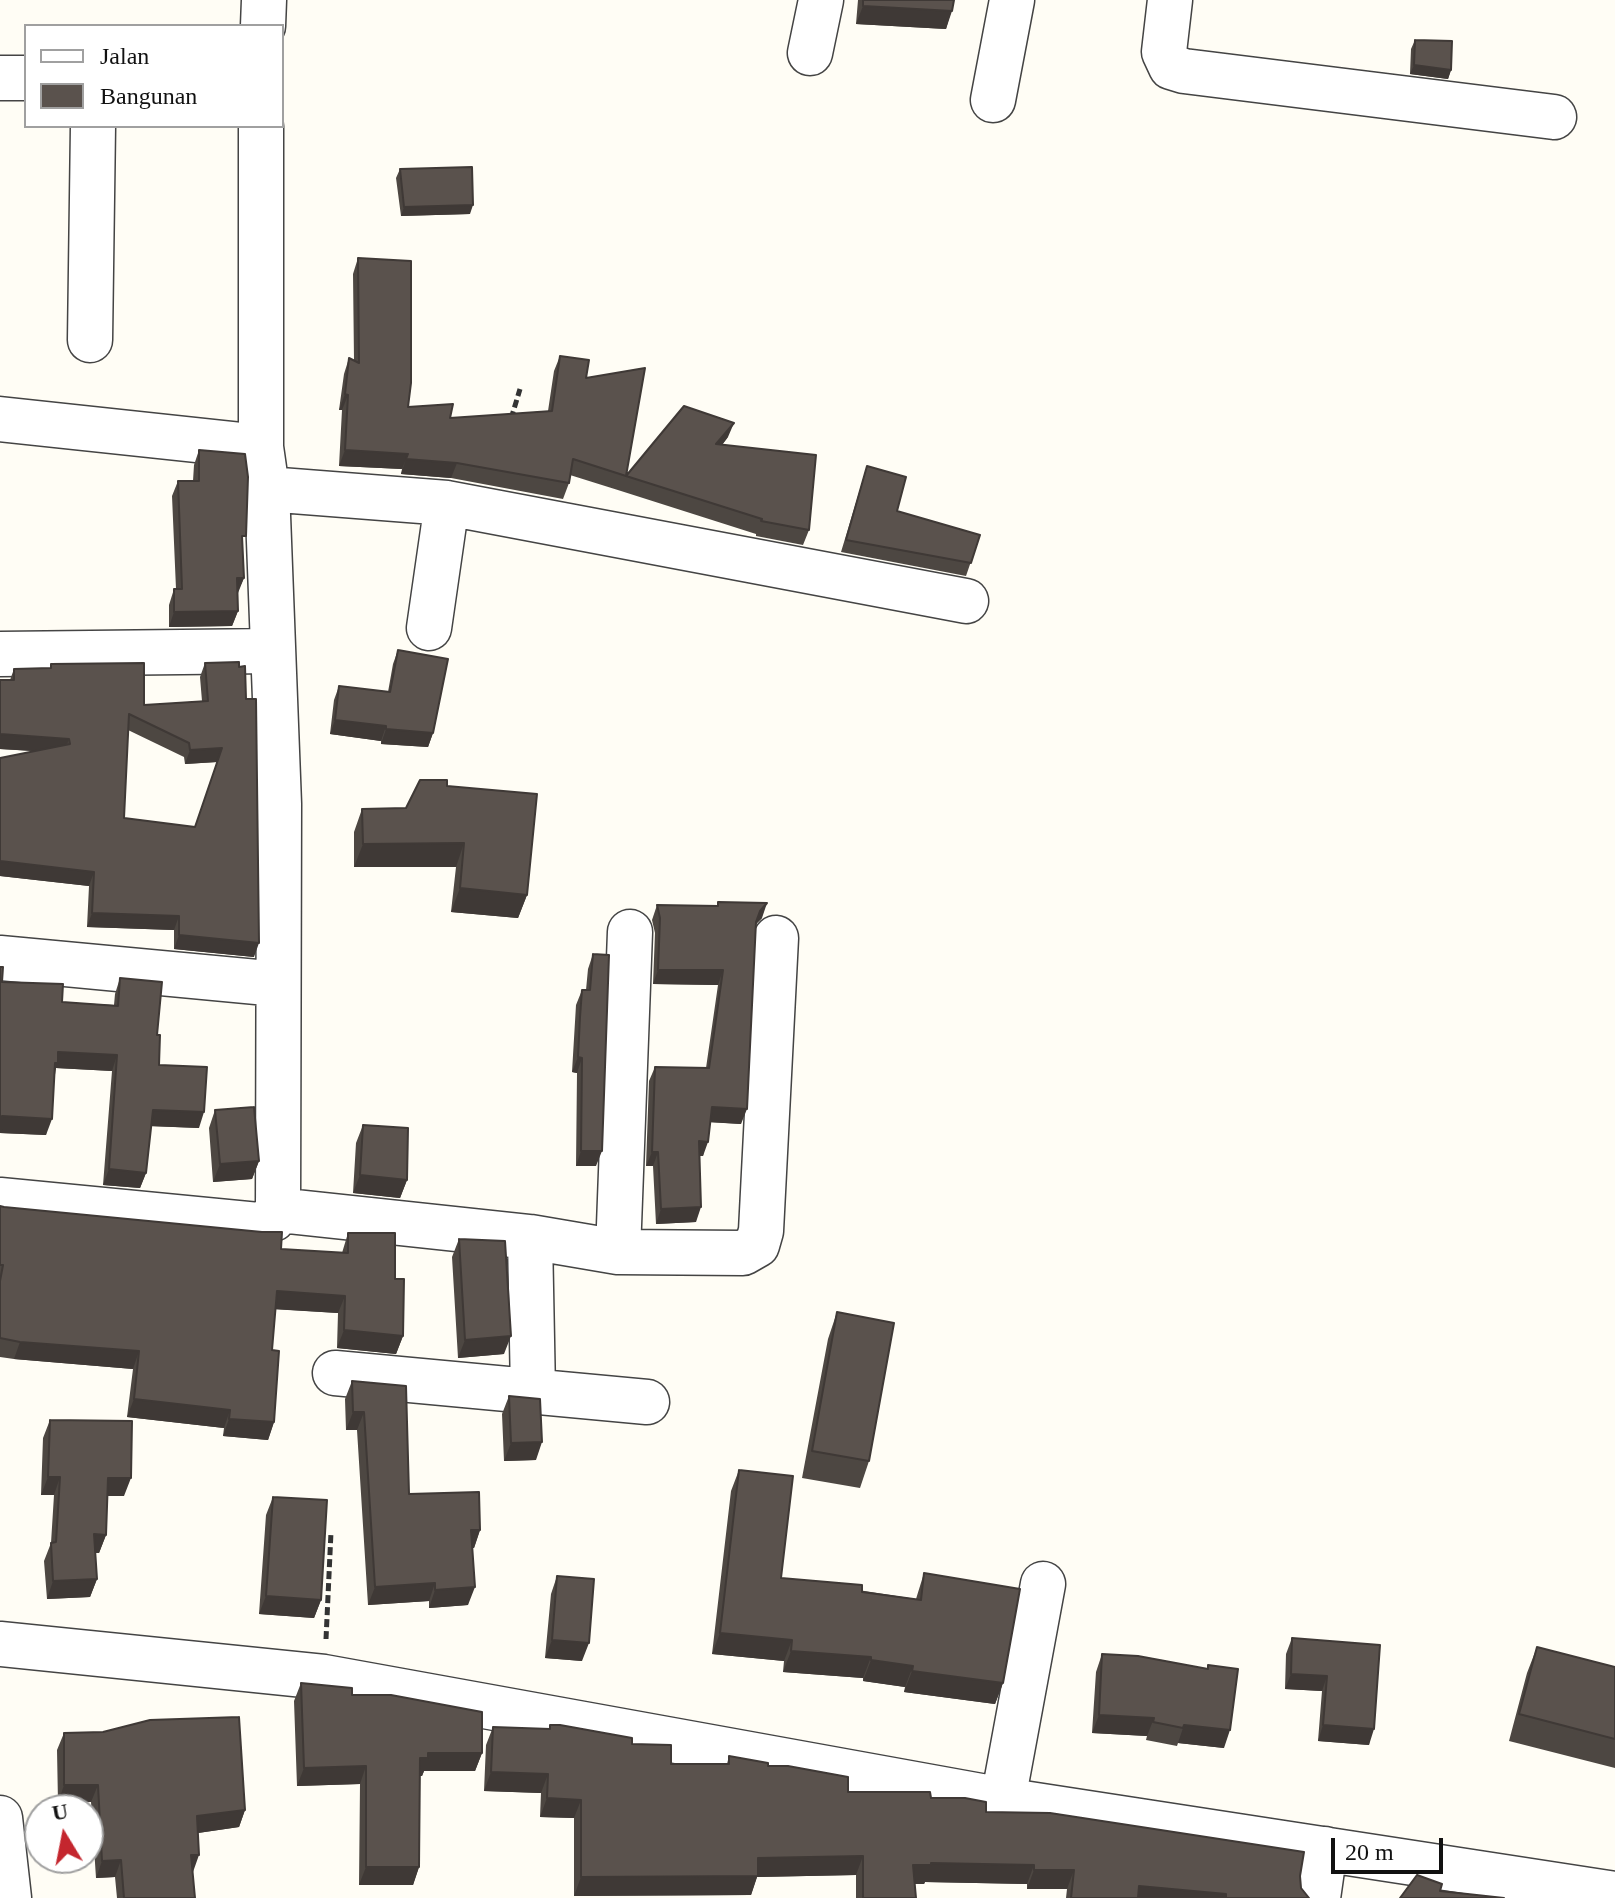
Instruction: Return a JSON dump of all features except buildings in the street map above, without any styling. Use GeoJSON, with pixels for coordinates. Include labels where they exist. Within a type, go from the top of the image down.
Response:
{"type":"FeatureCollection","features":[{"type":"Feature","properties":{"kind":"street"},"geometry":{"type":"LineString","coordinates":[[263,24],[264,0]]}},
{"type":"Feature","properties":{"kind":"street"},"geometry":{"type":"LineString","coordinates":[[810,53],[821,0]]}},
{"type":"Feature","properties":{"kind":"street"},"geometry":{"type":"LineString","coordinates":[[993,100],[1012,0]]}},
{"type":"Feature","properties":{"kind":"street"},"geometry":{"type":"LineString","coordinates":[[1170,0],[1164,52],[1171,67],[1554,117]]}},
{"type":"Feature","properties":{"kind":"street"},"geometry":{"type":"LineString","coordinates":[[0,78],[24,78]]}},
{"type":"Feature","properties":{"kind":"street"},"geometry":{"type":"LineString","coordinates":[[90,340],[93,128]]}},
{"type":"Feature","properties":{"kind":"street"},"geometry":{"type":"LineString","coordinates":[[0,1200],[258,1225],[273,1219],[278,1210],[279,804],[267,489],[261,447],[261,128]]}},
{"type":"Feature","properties":{"kind":"street"},"geometry":{"type":"LineString","coordinates":[[0,419],[261,447]]}},
{"type":"Feature","properties":{"kind":"street"},"geometry":{"type":"LineString","coordinates":[[267,489],[447,503],[966,601]]}},
{"type":"Feature","properties":{"kind":"street"},"geometry":{"type":"LineString","coordinates":[[429,628],[447,503]]}},
{"type":"Feature","properties":{"kind":"street"},"geometry":{"type":"LineString","coordinates":[[0,654],[273,651]]}},
{"type":"Feature","properties":{"kind":"street"},"geometry":{"type":"LineString","coordinates":[[618,1252],[630,932]]}},
{"type":"Feature","properties":{"kind":"street"},"geometry":{"type":"LineString","coordinates":[[278,1210],[530,1237],[618,1252],[743,1253],[757,1245],[761,1231],[776,938]]}},
{"type":"Feature","properties":{"kind":"street"},"geometry":{"type":"LineString","coordinates":[[0,958],[278,984]]}},
{"type":"Feature","properties":{"kind":"street"},"geometry":{"type":"LineString","coordinates":[[530,1237],[533,1392]]}},
{"type":"Feature","properties":{"kind":"street"},"geometry":{"type":"LineString","coordinates":[[335,1373],[647,1402]]}},
{"type":"Feature","properties":{"kind":"street"},"geometry":{"type":"LineString","coordinates":[[1003,1800],[1043,1584]]}},
{"type":"Feature","properties":{"kind":"street"},"geometry":{"type":"LineString","coordinates":[[0,1644],[324,1677],[1003,1800],[1325,1849],[1518,1889],[1615,1894]]}},
{"type":"Feature","properties":{"kind":"street"},"geometry":{"type":"LineString","coordinates":[[0,1818],[9,1898]]}},
{"type":"Feature","properties":{"kind":"street"},"geometry":{"type":"LineString","coordinates":[[1318,1898],[1325,1849]]}},
{"type":"Feature","properties":{"kind":"path"},"geometry":{"type":"LineString","coordinates":[[511,420],[520,389]]}},
{"type":"Feature","properties":{"kind":"path"},"geometry":{"type":"LineString","coordinates":[[324,1677],[331,1532]]}}]}
